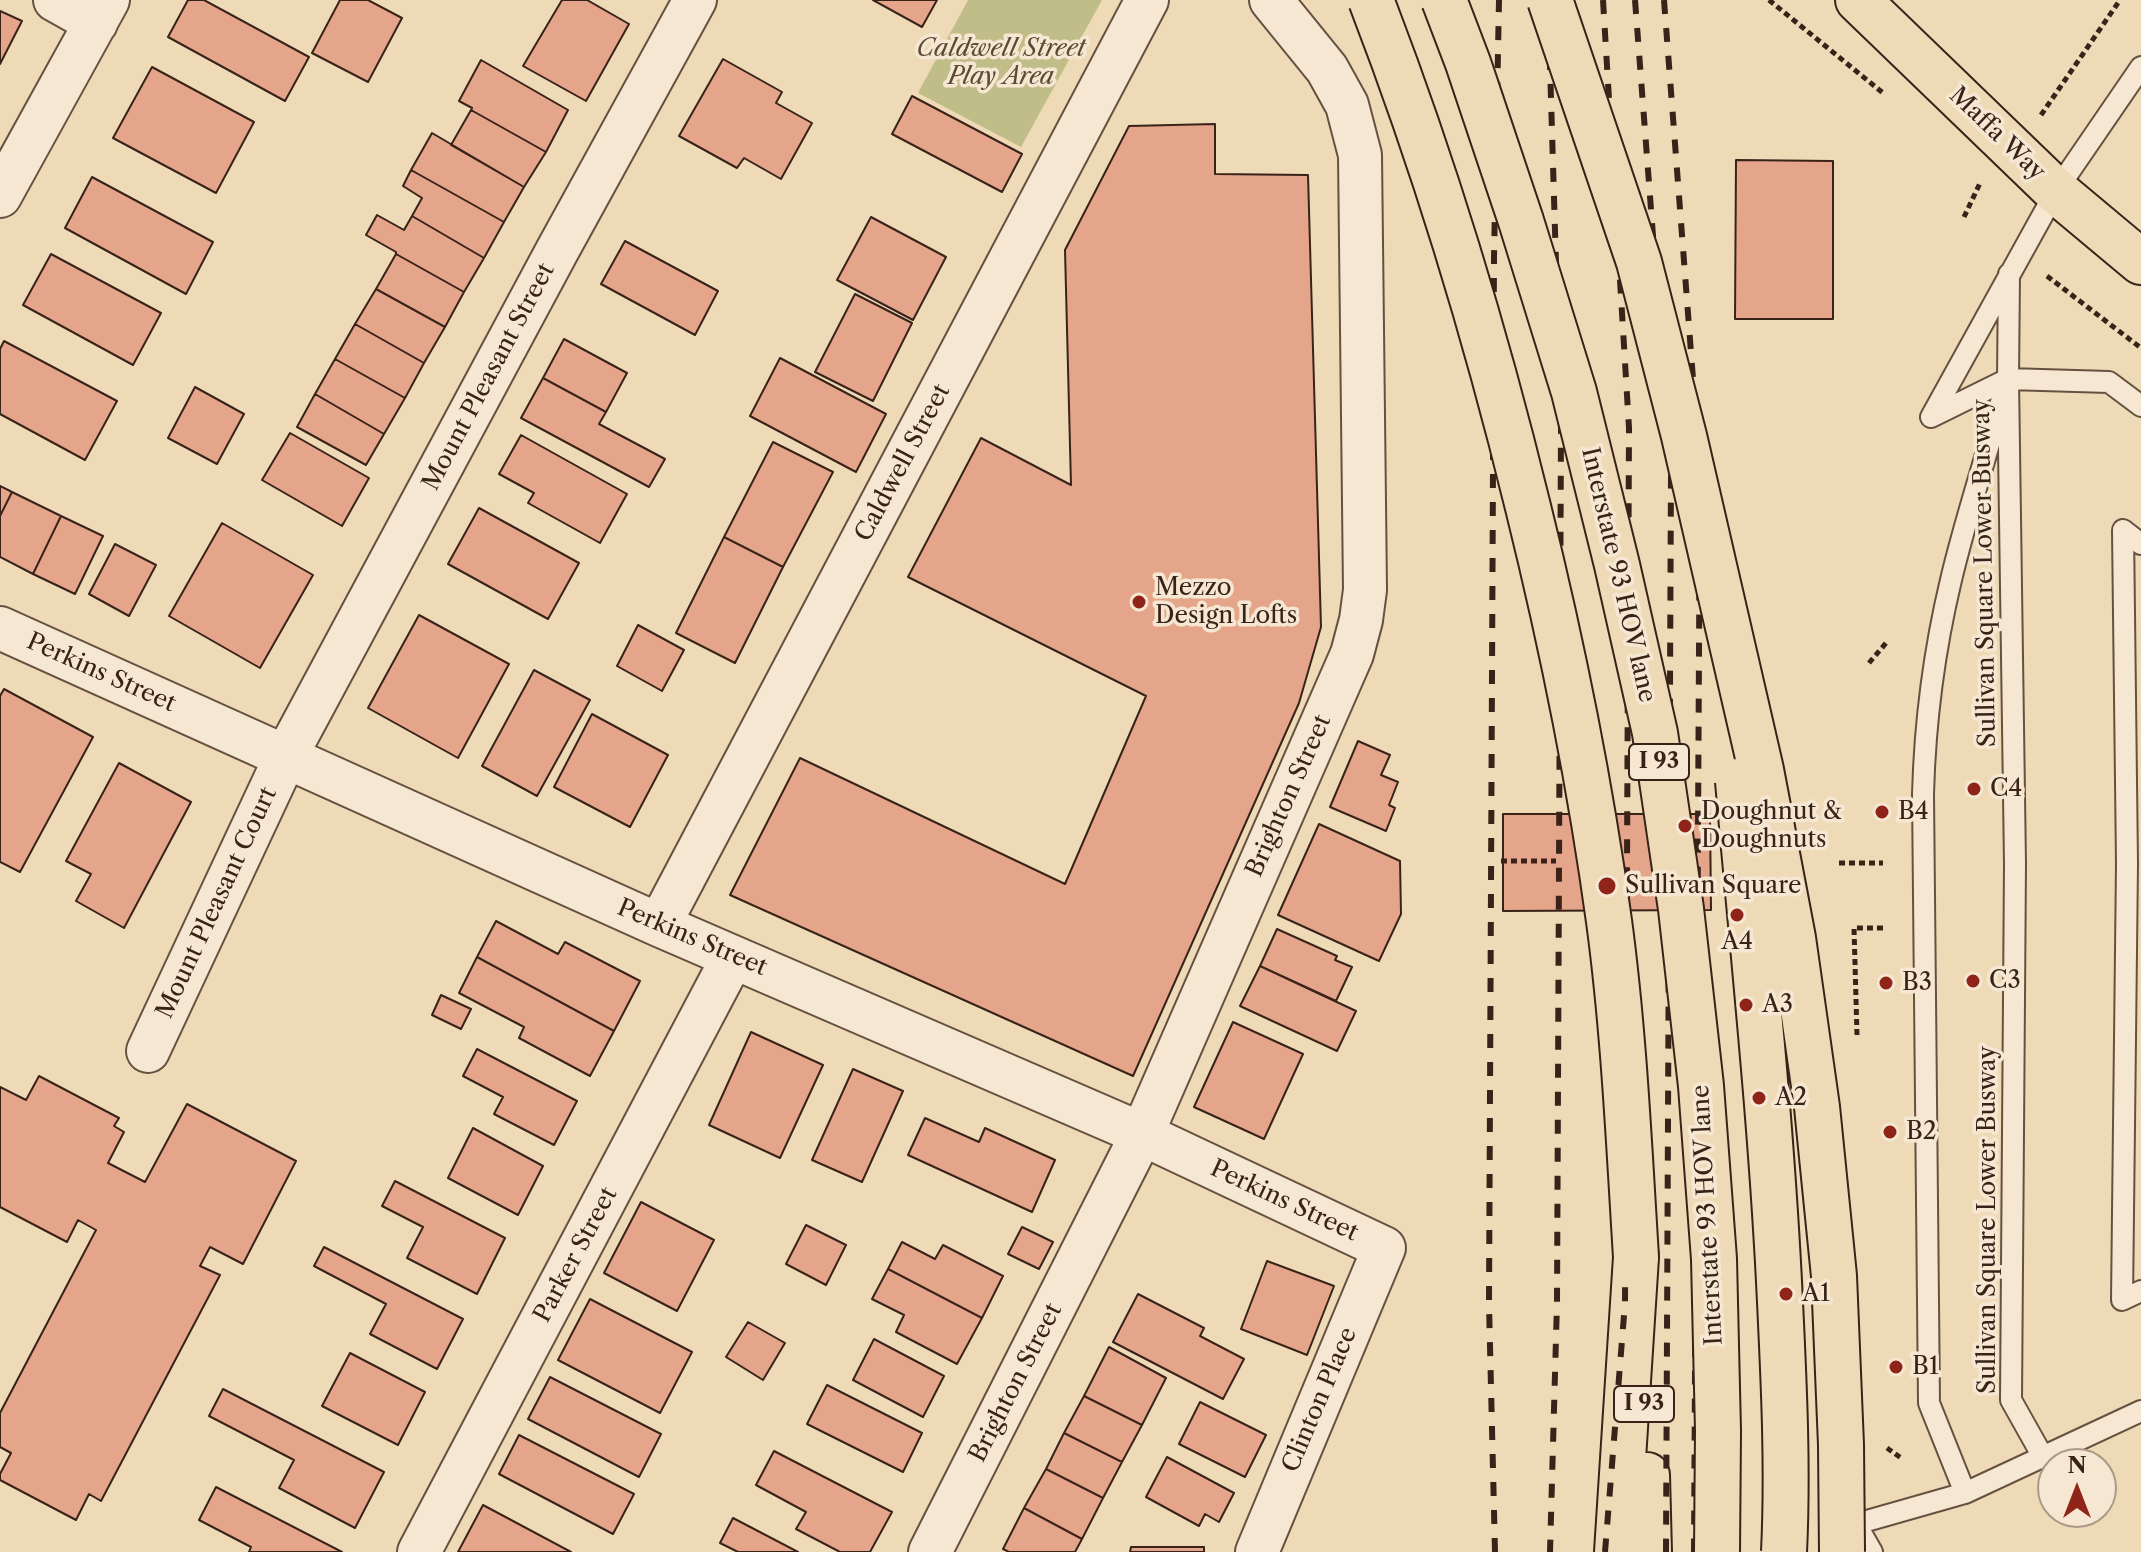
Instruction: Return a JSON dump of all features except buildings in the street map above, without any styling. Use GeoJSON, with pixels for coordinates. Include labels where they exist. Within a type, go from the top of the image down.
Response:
{"type":"FeatureCollection","features":[{"type":"Feature","properties":{"kind":"main road","name":"I 93"},"geometry":{"type":"LineString","coordinates":[[1371,0],[1402,80],[1452,228],[1505,411],[1580,738],[1610,923],[1625,1087],[1649,1552]]}},
{"type":"Feature","properties":{"kind":"main road","name":"Interstate 93 HOV lane"},"geometry":{"type":"LineString","coordinates":[[1444,0],[1516,206],[1574,392],[1655,733],[1681,909],[1703,1102],[1714,1259],[1717,1552]]}},
{"type":"Feature","properties":{"kind":"main road"},"geometry":{"type":"LineString","coordinates":[[1550,0],[1639,262],[1684,436],[1767,801],[1793,938],[1817,1107],[1834,1276],[1841,1445],[1849,1538]]}},
{"type":"Feature","properties":{"kind":"main road","name":"Maffa Way"},"geometry":{"type":"LineString","coordinates":[[1858,0],[2056,191],[2141,262]]}},
{"type":"Feature","properties":{"kind":"main road"},"geometry":{"type":"LineString","coordinates":[[1722,603],[1776,1212],[1783,1366],[1784,1552]]}},
{"type":"Feature","properties":{"kind":"main road"},"geometry":{"type":"LineString","coordinates":[[1617,1552],[1636,1257]]}},
{"type":"Feature","properties":{"kind":"street"},"geometry":{"type":"LineString","coordinates":[[0,196],[102,11],[55,0]]}},
{"type":"Feature","properties":{"kind":"street","name":"Mount Pleasant Street"},"geometry":{"type":"LineString","coordinates":[[286,756],[695,0]]}},
{"type":"Feature","properties":{"kind":"street","name":"Caldwell Street"},"geometry":{"type":"LineString","coordinates":[[659,925],[1147,0]]}},
{"type":"Feature","properties":{"kind":"street","name":"Brighton Street"},"geometry":{"type":"LineString","coordinates":[[930,1552],[1142,1134],[1352,654],[1361,620],[1365,574],[1360,155],[1347,105],[1327,69],[1271,0]]}},
{"type":"Feature","properties":{"kind":"street","name":"Perkins Street"},"geometry":{"type":"LineString","coordinates":[[0,628],[659,925],[1142,1134],[1384,1248]]}},
{"type":"Feature","properties":{"kind":"street","name":"Mount Pleasant Court"},"geometry":{"type":"LineString","coordinates":[[148,1051],[286,756]]}},
{"type":"Feature","properties":{"kind":"street","name":"Parker Street"},"geometry":{"type":"LineString","coordinates":[[419,1552],[733,957]]}},
{"type":"Feature","properties":{"kind":"street","name":"Clinton Place"},"geometry":{"type":"LineString","coordinates":[[1257,1552],[1384,1248]]}},
{"type":"Feature","properties":{"kind":"lane"},"geometry":{"type":"LineString","coordinates":[[2141,67],[2056,191],[1931,417],[2008,379],[2109,382],[2141,406]]}},
{"type":"Feature","properties":{"kind":"lane"},"geometry":{"type":"LineString","coordinates":[[2008,379],[2009,274]]}},
{"type":"Feature","properties":{"kind":"lane","name":"Sullivan Square Lower Busway"},"geometry":{"type":"LineString","coordinates":[[2008,379],[2015,864],[2011,1400],[2038,1448]]}},
{"type":"Feature","properties":{"kind":"lane","name":"Sullivan Square Lower Busway"},"geometry":{"type":"LineString","coordinates":[[1965,1493],[1929,1403],[1925,734],[1932,675],[1951,580],[2008,379]]}},
{"type":"Feature","properties":{"kind":"lane"},"geometry":{"type":"LineString","coordinates":[[2141,544],[2123,530],[2127,864],[2122,1300],[2141,1291]]}},
{"type":"Feature","properties":{"kind":"lane"},"geometry":{"type":"LineString","coordinates":[[2062,1448],[2141,1411]]}},
{"type":"Feature","properties":{"kind":"lane"},"geometry":{"type":"LineString","coordinates":[[1849,1538],[1965,1493],[2037,1460]]}},
{"type":"Feature","properties":{"kind":"lane"},"geometry":{"type":"LineString","coordinates":[[1849,1538],[1872,1552]]}},
{"type":"Feature","properties":{"kind":"path"},"geometry":{"type":"LineString","coordinates":[[2033,126],[2120,0]]}},
{"type":"Feature","properties":{"kind":"path"},"geometry":{"type":"LineString","coordinates":[[1964,217],[1984,175]]}},
{"type":"Feature","properties":{"kind":"path"},"geometry":{"type":"LineString","coordinates":[[2046,275],[2141,348]]}},
{"type":"Feature","properties":{"kind":"path"},"geometry":{"type":"LineString","coordinates":[[1869,663],[1886,643]]}},
{"type":"Feature","properties":{"kind":"path"},"geometry":{"type":"LineString","coordinates":[[1839,863],[1883,863]]}},
{"type":"Feature","properties":{"kind":"path"},"geometry":{"type":"LineString","coordinates":[[1857,1046],[1854,928],[1885,928]]}},
{"type":"Feature","properties":{"kind":"green space","name":"Caldwell Street Play Area"},"geometry":{"type":"Polygon","coordinates":[[[968,0],[1102,0],[1021,147],[918,93],[968,0]]]}},
{"type":"Feature","properties":{"kind":"railway"},"geometry":{"type":"LineString","coordinates":[[1495,1552],[1489,1304],[1494,258],[1499,0]]}},
{"type":"Feature","properties":{"kind":"railway"},"geometry":{"type":"LineString","coordinates":[[1548,0],[1561,428],[1557,1303],[1550,1552]]}},
{"type":"Feature","properties":{"kind":"railway"},"geometry":{"type":"LineString","coordinates":[[1603,0],[1629,428],[1625,1303],[1605,1552]]}},
{"type":"Feature","properties":{"kind":"railway"},"geometry":{"type":"LineString","coordinates":[[1635,0],[1671,471],[1666,1552]]}},
{"type":"Feature","properties":{"kind":"railway"},"geometry":{"type":"LineString","coordinates":[[1664,0],[1700,470],[1694,1552]]}},
{"type":"Feature","properties":{"kind":"place","name":"Mezzo Design Lofts"},"geometry":{"type":"Point","coordinates":[1139,602]}},
{"type":"Feature","properties":{"kind":"place","name":"C4"},"geometry":{"type":"Point","coordinates":[1974,789]}},
{"type":"Feature","properties":{"kind":"place","name":"B4"},"geometry":{"type":"Point","coordinates":[1882,812]}},
{"type":"Feature","properties":{"kind":"place","name":"Doughnut & Doughnuts"},"geometry":{"type":"Point","coordinates":[1685,826]}},
{"type":"Feature","properties":{"kind":"place","name":"Sullivan Square"},"geometry":{"type":"Point","coordinates":[1607,886]}},
{"type":"Feature","properties":{"kind":"place","name":"A4"},"geometry":{"type":"Point","coordinates":[1737,915]}},
{"type":"Feature","properties":{"kind":"place","name":"C3"},"geometry":{"type":"Point","coordinates":[1973,981]}},
{"type":"Feature","properties":{"kind":"place","name":"B3"},"geometry":{"type":"Point","coordinates":[1886,983]}},
{"type":"Feature","properties":{"kind":"place","name":"A3"},"geometry":{"type":"Point","coordinates":[1746,1005]}},
{"type":"Feature","properties":{"kind":"place","name":"A2"},"geometry":{"type":"Point","coordinates":[1759,1098]}},
{"type":"Feature","properties":{"kind":"place","name":"B2"},"geometry":{"type":"Point","coordinates":[1890,1132]}},
{"type":"Feature","properties":{"kind":"place","name":"A1"},"geometry":{"type":"Point","coordinates":[1786,1294]}},
{"type":"Feature","properties":{"kind":"place","name":"B1"},"geometry":{"type":"Point","coordinates":[1896,1367]}}]}
